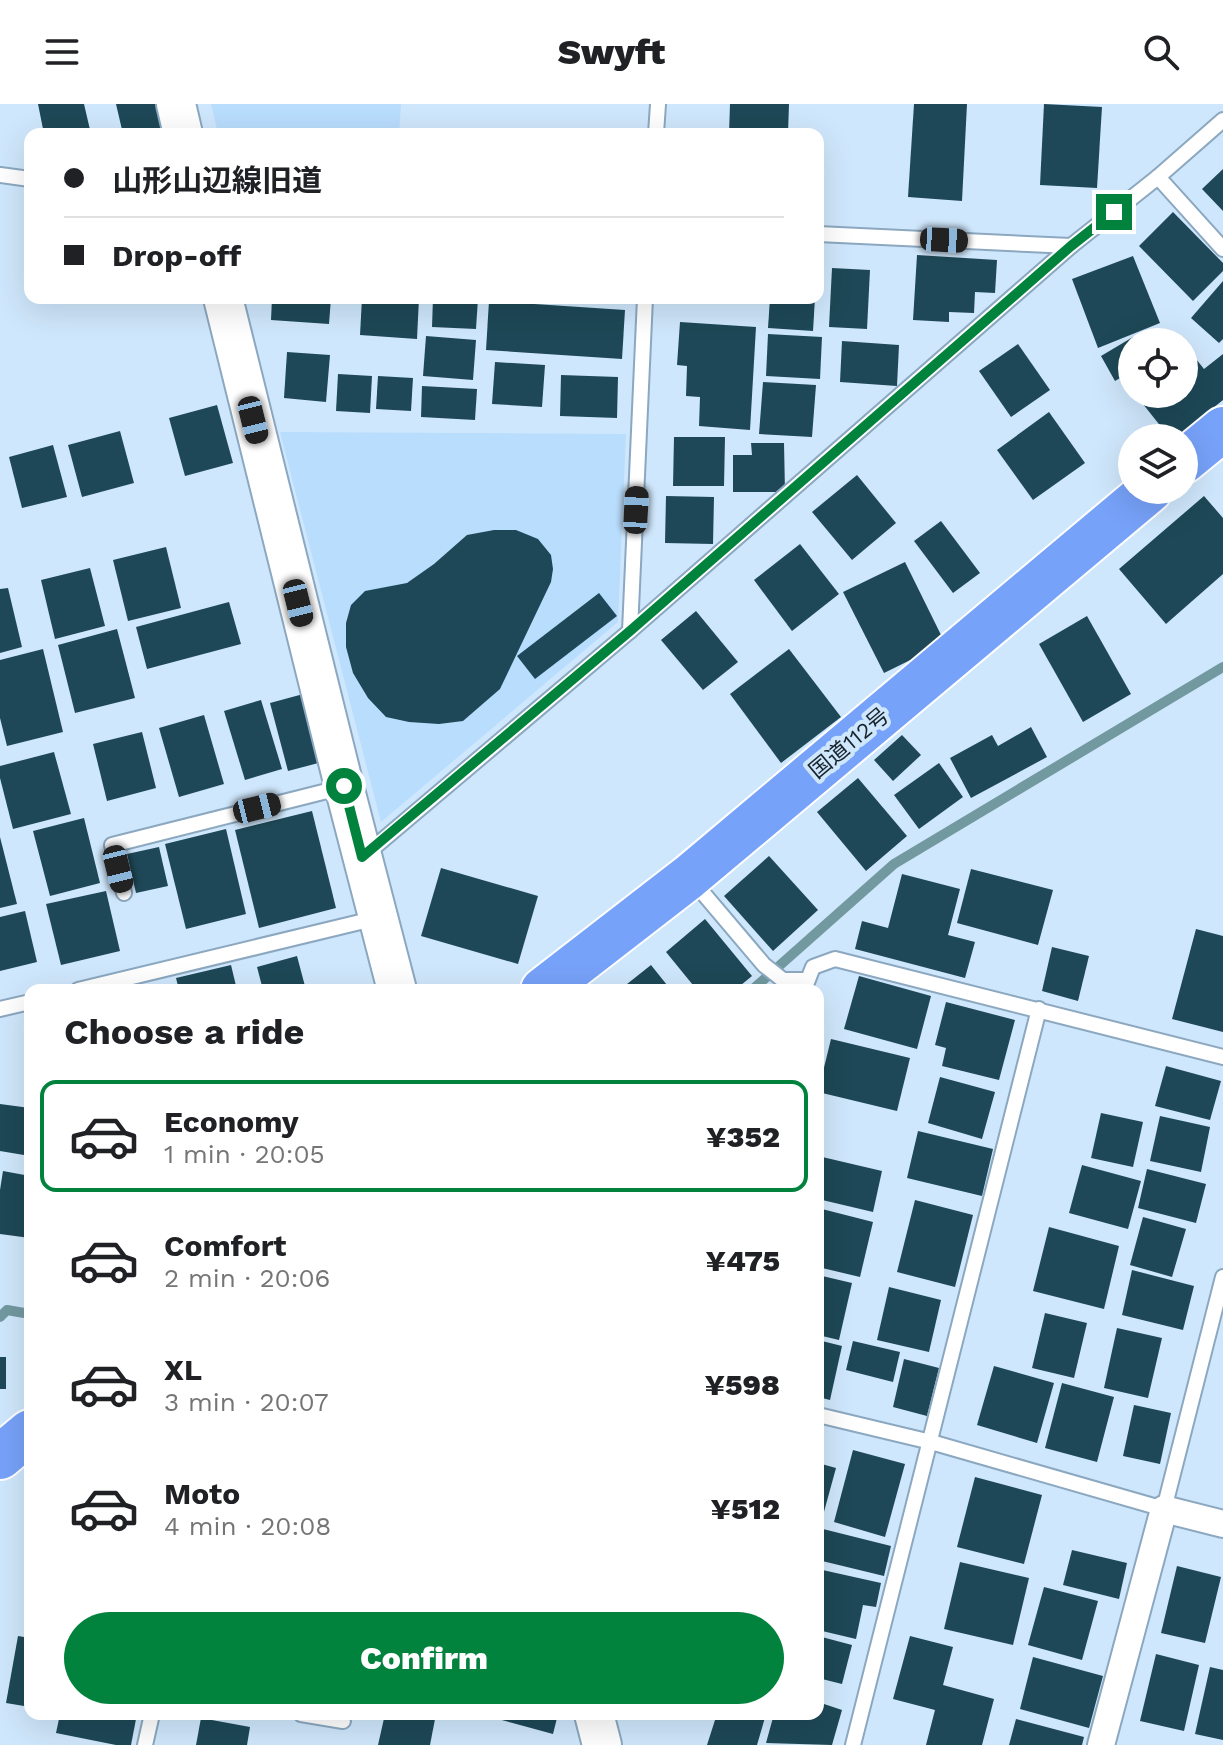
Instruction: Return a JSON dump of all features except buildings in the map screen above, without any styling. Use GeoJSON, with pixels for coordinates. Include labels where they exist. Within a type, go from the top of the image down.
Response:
{"type":"FeatureCollection","features":[{"type":"Feature","properties":{"kind":"highway"},"geometry":{"type":"LineString","coordinates":[[1198,450],[1223,429]]}},
{"type":"Feature","properties":{"kind":"highway","name":"国道112号"},"geometry":{"type":"LineString","coordinates":[[551,984],[689,877],[1133,504]]}},
{"type":"Feature","properties":{"kind":"highway"},"geometry":{"type":"LineString","coordinates":[[0,1457],[24,1437]]}},
{"type":"Feature","properties":{"kind":"street"},"geometry":{"type":"LineString","coordinates":[[176,104],[182,128]]}},
{"type":"Feature","properties":{"kind":"street"},"geometry":{"type":"LineString","coordinates":[[224,304],[395,984]]}},
{"type":"Feature","properties":{"kind":"street"},"geometry":{"type":"LineString","coordinates":[[1101,1745],[1164,1509],[1223,1524]]}},
{"type":"Feature","properties":{"kind":"street"},"geometry":{"type":"LineString","coordinates":[[596,1720],[602,1745]]}},
{"type":"Feature","properties":{"kind":"lane"},"geometry":{"type":"LineString","coordinates":[[656,128],[658,104]]}},
{"type":"Feature","properties":{"kind":"lane"},"geometry":{"type":"LineString","coordinates":[[362,857],[630,631],[1071,246],[1158,177],[1223,120]]}},
{"type":"Feature","properties":{"kind":"lane"},"geometry":{"type":"LineString","coordinates":[[0,175],[24,178]]}},
{"type":"Feature","properties":{"kind":"lane"},"geometry":{"type":"LineString","coordinates":[[1158,177],[1223,249]]}},
{"type":"Feature","properties":{"kind":"lane"},"geometry":{"type":"LineString","coordinates":[[824,234],[1071,246]]}},
{"type":"Feature","properties":{"kind":"lane"},"geometry":{"type":"LineString","coordinates":[[630,631],[645,304]]}},
{"type":"Feature","properties":{"kind":"lane"},"geometry":{"type":"LineString","coordinates":[[124,893],[112,845],[344,786]]}},
{"type":"Feature","properties":{"kind":"lane"},"geometry":{"type":"LineString","coordinates":[[689,877],[764,965],[783,980],[801,984]]}},
{"type":"Feature","properties":{"kind":"lane"},"geometry":{"type":"LineString","coordinates":[[103,984],[378,918]]}},
{"type":"Feature","properties":{"kind":"lane"},"geometry":{"type":"LineString","coordinates":[[806,984],[813,967],[835,959],[1223,1057]]}},
{"type":"Feature","properties":{"kind":"lane"},"geometry":{"type":"LineString","coordinates":[[0,1009],[24,1003]]}},
{"type":"Feature","properties":{"kind":"lane"},"geometry":{"type":"LineString","coordinates":[[853,1745],[1039,1009]]}},
{"type":"Feature","properties":{"kind":"lane"},"geometry":{"type":"LineString","coordinates":[[824,1416],[931,1442],[1164,1509],[1223,1277]]}},
{"type":"Feature","properties":{"kind":"lane"},"geometry":{"type":"LineString","coordinates":[[145,1745],[151,1720]]}},
{"type":"Feature","properties":{"kind":"lane"},"geometry":{"type":"LineString","coordinates":[[337,1720],[343,1721]]}},
{"type":"Feature","properties":{"kind":"shaded area"},"geometry":{"type":"Polygon","coordinates":[[[211,104],[401,104],[399,128],[217,128],[211,104]]]}},
{"type":"Feature","properties":{"kind":"shaded area"},"geometry":{"type":"Polygon","coordinates":[[[280,432],[626,434],[618,622],[381,822],[280,432]]]}},
{"type":"Feature","properties":{"kind":"waterway"},"geometry":{"type":"LineString","coordinates":[[759,984],[894,864],[1223,667]]}},
{"type":"Feature","properties":{"kind":"waterway"},"geometry":{"type":"LineString","coordinates":[[0,1317],[7,1310],[24,1313]]}},
{"type":"Feature","properties":{"kind":"route"},"geometry":{"type":"LineString","coordinates":[[344,786],[362,857],[630,631],[1071,246],[1114,212]]}}]}
